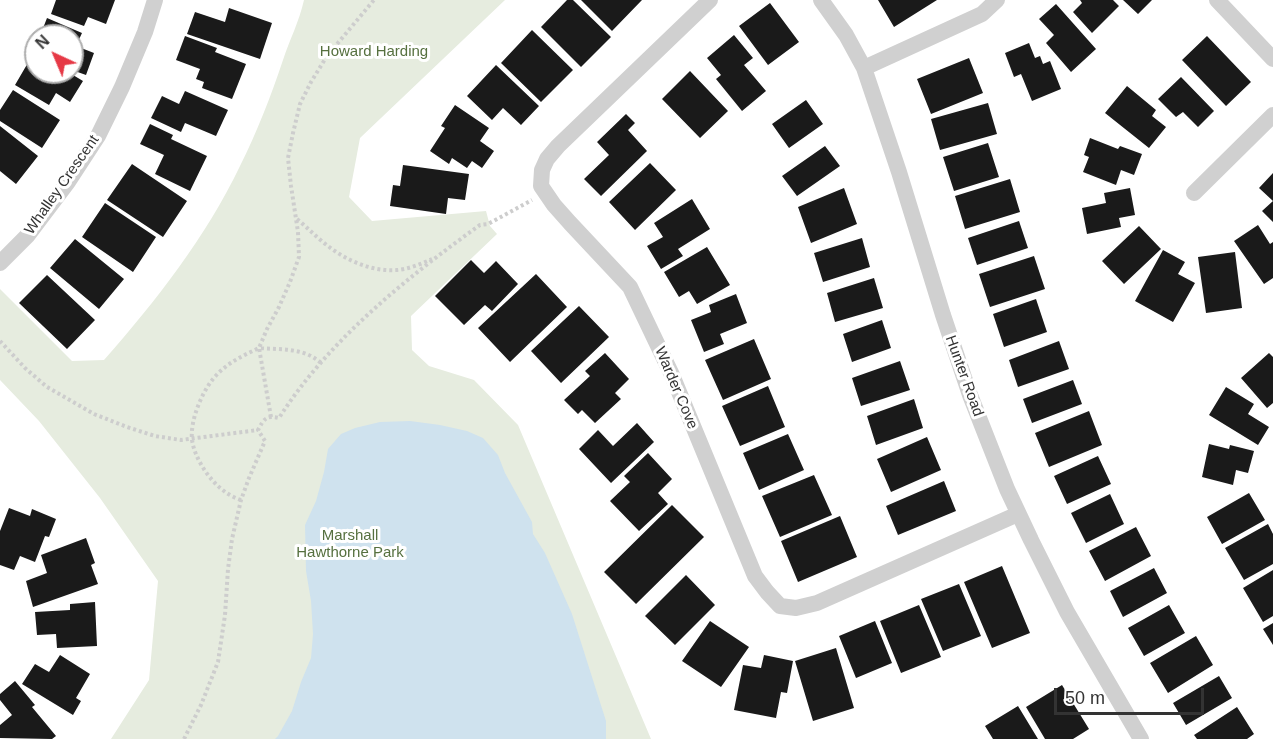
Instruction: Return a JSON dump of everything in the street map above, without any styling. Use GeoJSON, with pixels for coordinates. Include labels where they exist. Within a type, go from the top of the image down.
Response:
{"type":"FeatureCollection","features":[{"type":"Feature","properties":{"kind":"street","name":"Whalley Crescent"},"geometry":{"type":"LineString","coordinates":[[0,263],[28,235],[68,182],[98,136],[122,87],[145,32],[155,0]]}},
{"type":"Feature","properties":{"kind":"street"},"geometry":{"type":"LineString","coordinates":[[546,193],[541,186],[542,170],[547,159],[558,146],[710,0]]}},
{"type":"Feature","properties":{"kind":"street","name":"Hunter Road"},"geometry":{"type":"LineString","coordinates":[[821,0],[846,35],[864,68],[969,395],[1018,514],[1067,612],[1142,739]]}},
{"type":"Feature","properties":{"kind":"street"},"geometry":{"type":"LineString","coordinates":[[864,68],[982,14],[997,0]]}},
{"type":"Feature","properties":{"kind":"street"},"geometry":{"type":"LineString","coordinates":[[1217,0],[1273,59]]}},
{"type":"Feature","properties":{"kind":"street"},"geometry":{"type":"LineString","coordinates":[[1194,193],[1273,115]]}},
{"type":"Feature","properties":{"kind":"street","name":"Warder Cove"},"geometry":{"type":"LineString","coordinates":[[546,193],[570,223],[630,287],[672,375],[755,576],[780,606],[796,608],[817,603],[1018,514]]}},
{"type":"Feature","properties":{"kind":"path"},"geometry":{"type":"LineString","coordinates":[[271,417],[259,348],[290,282],[299,257],[297,219],[288,158],[292,133],[300,104],[310,82],[327,56],[371,1]]}},
{"type":"Feature","properties":{"kind":"path"},"geometry":{"type":"LineString","coordinates":[[0,341],[25,368],[47,387],[94,414],[127,428],[181,440],[258,429],[267,418],[279,418],[321,363],[400,285],[480,225],[488,224],[546,193]]}},
{"type":"Feature","properties":{"kind":"path"},"geometry":{"type":"LineString","coordinates":[[297,219],[329,247],[368,268],[395,271],[411,268],[438,257]]}},
{"type":"Feature","properties":{"kind":"path"},"geometry":{"type":"LineString","coordinates":[[241,500],[225,492],[204,468],[195,451],[192,438],[195,413],[203,393],[225,367],[259,348],[288,349],[305,354],[321,363]]}},
{"type":"Feature","properties":{"kind":"path"},"geometry":{"type":"LineString","coordinates":[[184,739],[201,705],[218,662],[232,539],[241,500],[266,441],[258,429]]}},
{"type":"Feature","properties":{"kind":"green space","name":"Marshall Hawthorne Park"},"geometry":{"type":"Polygon","coordinates":[[[304,0],[505,0],[360,138],[349,197],[372,221],[486,211],[490,226],[497,234],[411,316],[412,350],[429,366],[474,380],[518,425],[651,739],[111,739],[149,680],[158,581],[100,498],[39,421],[0,380],[0,289],[72,361],[104,360],[179,268],[227,192],[263,114],[304,0]]]}},
{"type":"Feature","properties":{"kind":"water"},"geometry":{"type":"Polygon","coordinates":[[[410,421],[467,431],[483,438],[498,455],[505,473],[532,522],[533,534],[545,553],[572,614],[606,721],[606,739],[275,739],[292,711],[311,658],[313,634],[306,571],[305,525],[316,501],[328,449],[341,434],[355,428],[380,422],[410,421]]]}},
{"type":"Feature","properties":{"kind":"building"},"geometry":{"type":"Polygon","coordinates":[[[56,0],[115,0],[106,24],[88,17],[84,26],[84,24],[51,14],[56,0]]]}},
{"type":"Feature","properties":{"kind":"building"},"geometry":{"type":"Polygon","coordinates":[[[567,0],[573,0],[611,37],[581,67],[541,27],[567,0]]]}},
{"type":"Feature","properties":{"kind":"building"},"geometry":{"type":"Polygon","coordinates":[[[581,0],[642,0],[612,31],[581,0]]]}},
{"type":"Feature","properties":{"kind":"building"},"geometry":{"type":"Polygon","coordinates":[[[878,0],[937,0],[894,27],[878,0]]]}},
{"type":"Feature","properties":{"kind":"building"},"geometry":{"type":"Polygon","coordinates":[[[1080,0],[1113,0],[1119,6],[1092,33],[1073,12],[1082,3],[1080,0]]]}},
{"type":"Feature","properties":{"kind":"building"},"geometry":{"type":"Polygon","coordinates":[[[1123,0],[1152,0],[1138,14],[1123,0]]]}},
{"type":"Feature","properties":{"kind":"building"},"geometry":{"type":"Polygon","coordinates":[[[770,3],[799,42],[768,65],[739,26],[770,3]]]}},
{"type":"Feature","properties":{"kind":"building"},"geometry":{"type":"Polygon","coordinates":[[[1056,4],[1096,49],[1071,72],[1046,43],[1054,35],[1039,19],[1056,4]]]}},
{"type":"Feature","properties":{"kind":"building"},"geometry":{"type":"Polygon","coordinates":[[[229,8],[272,23],[260,59],[187,34],[195,12],[225,22],[229,8]]]}},
{"type":"Feature","properties":{"kind":"building"},"geometry":{"type":"Polygon","coordinates":[[[47,18],[61,24],[45,24],[47,18]]]}},
{"type":"Feature","properties":{"kind":"building"},"geometry":{"type":"Polygon","coordinates":[[[532,30],[573,70],[541,102],[501,63],[532,30]]]}},
{"type":"Feature","properties":{"kind":"building"},"geometry":{"type":"Polygon","coordinates":[[[734,35],[753,58],[744,65],[766,91],[742,111],[716,79],[721,75],[707,58],[734,35]]]}},
{"type":"Feature","properties":{"kind":"building"},"geometry":{"type":"Polygon","coordinates":[[[185,36],[217,48],[215,52],[246,64],[232,99],[202,88],[204,82],[196,79],[200,69],[176,60],[185,36]]]}},
{"type":"Feature","properties":{"kind":"building"},"geometry":{"type":"Polygon","coordinates":[[[1207,36],[1251,82],[1226,106],[1182,60],[1207,36]]]}},
{"type":"Feature","properties":{"kind":"building"},"geometry":{"type":"Polygon","coordinates":[[[1029,43],[1035,58],[1040,56],[1043,64],[1050,61],[1061,89],[1032,101],[1021,74],[1014,77],[1005,53],[1029,43]]]}},
{"type":"Feature","properties":{"kind":"building"},"geometry":{"type":"Polygon","coordinates":[[[84,49],[94,53],[86,75],[84,74],[84,49]]]}},
{"type":"Feature","properties":{"kind":"building"},"geometry":{"type":"Polygon","coordinates":[[[969,58],[983,93],[931,114],[917,79],[969,58]]]}},
{"type":"Feature","properties":{"kind":"building"},"geometry":{"type":"Polygon","coordinates":[[[496,65],[539,106],[521,125],[503,108],[492,120],[467,96],[496,65]]]}},
{"type":"Feature","properties":{"kind":"building"},"geometry":{"type":"Polygon","coordinates":[[[24,70],[24,84],[81,84],[70,102],[56,93],[49,105],[15,85],[24,70]]]}},
{"type":"Feature","properties":{"kind":"building"},"geometry":{"type":"Polygon","coordinates":[[[690,71],[728,111],[700,138],[662,99],[690,71]]]}},
{"type":"Feature","properties":{"kind":"building"},"geometry":{"type":"Polygon","coordinates":[[[1181,77],[1214,111],[1198,127],[1183,112],[1176,117],[1158,99],[1181,77]]]}},
{"type":"Feature","properties":{"kind":"building"},"geometry":{"type":"Polygon","coordinates":[[[1127,86],[1156,110],[1152,116],[1166,127],[1149,148],[1105,113],[1127,86]]]}},
{"type":"Feature","properties":{"kind":"building"},"geometry":{"type":"Polygon","coordinates":[[[13,90],[60,120],[42,148],[0,121],[0,110],[13,90]]]}},
{"type":"Feature","properties":{"kind":"building"},"geometry":{"type":"Polygon","coordinates":[[[185,91],[228,110],[216,136],[185,123],[181,132],[151,118],[162,96],[179,104],[185,91]]]}},
{"type":"Feature","properties":{"kind":"building"},"geometry":{"type":"Polygon","coordinates":[[[806,100],[823,124],[789,148],[772,124],[806,100]]]}},
{"type":"Feature","properties":{"kind":"building"},"geometry":{"type":"Polygon","coordinates":[[[988,103],[997,134],[940,150],[931,119],[988,103]]]}},
{"type":"Feature","properties":{"kind":"building"},"geometry":{"type":"Polygon","coordinates":[[[455,105],[489,128],[480,141],[494,151],[482,168],[472,161],[467,168],[452,158],[449,164],[430,151],[445,128],[441,126],[455,105]]]}},
{"type":"Feature","properties":{"kind":"building"},"geometry":{"type":"Polygon","coordinates":[[[626,114],[635,123],[628,130],[647,151],[601,196],[584,179],[609,155],[597,142],[626,114]]]}},
{"type":"Feature","properties":{"kind":"building"},"geometry":{"type":"Polygon","coordinates":[[[150,124],[173,135],[171,139],[207,156],[190,191],[155,174],[164,155],[140,144],[150,124]]]}},
{"type":"Feature","properties":{"kind":"building"},"geometry":{"type":"Polygon","coordinates":[[[0,126],[38,156],[16,184],[0,171],[0,126]]]}},
{"type":"Feature","properties":{"kind":"building"},"geometry":{"type":"Polygon","coordinates":[[[1090,138],[1118,149],[1120,146],[1142,154],[1134,175],[1121,170],[1116,185],[1083,172],[1089,157],[1084,155],[1090,138]]]}},
{"type":"Feature","properties":{"kind":"building"},"geometry":{"type":"Polygon","coordinates":[[[988,143],[999,177],[954,191],[943,157],[988,143]]]}},
{"type":"Feature","properties":{"kind":"building"},"geometry":{"type":"Polygon","coordinates":[[[825,146],[840,166],[797,196],[782,176],[825,146]]]}},
{"type":"Feature","properties":{"kind":"building"},"geometry":{"type":"Polygon","coordinates":[[[650,163],[676,190],[635,230],[609,202],[650,163]]]}},
{"type":"Feature","properties":{"kind":"building"},"geometry":{"type":"Polygon","coordinates":[[[132,164],[187,201],[163,237],[107,200],[132,164]]]}},
{"type":"Feature","properties":{"kind":"building"},"geometry":{"type":"Polygon","coordinates":[[[403,165],[469,174],[465,200],[448,198],[446,214],[390,206],[393,185],[400,186],[403,165]]]}},
{"type":"Feature","properties":{"kind":"building"},"geometry":{"type":"Polygon","coordinates":[[[1273,173],[1273,201],[1259,188],[1273,173]]]}},
{"type":"Feature","properties":{"kind":"building"},"geometry":{"type":"Polygon","coordinates":[[[1010,179],[1020,212],[965,229],[955,196],[1010,179]]]}},
{"type":"Feature","properties":{"kind":"building"},"geometry":{"type":"Polygon","coordinates":[[[844,188],[857,224],[811,243],[798,207],[844,188]]]}},
{"type":"Feature","properties":{"kind":"building"},"geometry":{"type":"Polygon","coordinates":[[[1130,188],[1135,215],[1119,218],[1121,227],[1087,234],[1082,208],[1106,203],[1104,193],[1130,188]]]}},
{"type":"Feature","properties":{"kind":"building"},"geometry":{"type":"Polygon","coordinates":[[[692,199],[710,229],[678,249],[683,256],[661,269],[647,246],[663,237],[654,223],[692,199]]]}},
{"type":"Feature","properties":{"kind":"building"},"geometry":{"type":"Polygon","coordinates":[[[1273,201],[1273,222],[1262,211],[1273,201]]]}},
{"type":"Feature","properties":{"kind":"building"},"geometry":{"type":"Polygon","coordinates":[[[105,203],[156,237],[133,272],[82,237],[105,203]]]}},
{"type":"Feature","properties":{"kind":"building"},"geometry":{"type":"Polygon","coordinates":[[[1019,221],[1028,248],[977,265],[968,238],[1019,221]]]}},
{"type":"Feature","properties":{"kind":"building"},"geometry":{"type":"Polygon","coordinates":[[[1258,225],[1270,244],[1273,242],[1273,278],[1264,284],[1234,241],[1258,225]]]}},
{"type":"Feature","properties":{"kind":"building"},"geometry":{"type":"Polygon","coordinates":[[[1139,226],[1161,249],[1124,284],[1102,261],[1139,226]]]}},
{"type":"Feature","properties":{"kind":"building"},"geometry":{"type":"Polygon","coordinates":[[[862,238],[870,267],[823,282],[814,253],[862,238]]]}},
{"type":"Feature","properties":{"kind":"building"},"geometry":{"type":"Polygon","coordinates":[[[75,239],[124,279],[99,309],[50,268],[75,239]]]}},
{"type":"Feature","properties":{"kind":"building"},"geometry":{"type":"Polygon","coordinates":[[[707,247],[730,285],[697,304],[689,291],[679,297],[664,272],[707,247]]]}},
{"type":"Feature","properties":{"kind":"building"},"geometry":{"type":"Polygon","coordinates":[[[1163,250],[1185,262],[1178,274],[1195,283],[1173,322],[1135,301],[1163,250]]]}},
{"type":"Feature","properties":{"kind":"building"},"geometry":{"type":"Polygon","coordinates":[[[1235,252],[1242,308],[1206,313],[1198,257],[1235,252]]]}},
{"type":"Feature","properties":{"kind":"building"},"geometry":{"type":"Polygon","coordinates":[[[1034,256],[1045,289],[990,307],[979,274],[1034,256]]]}},
{"type":"Feature","properties":{"kind":"building"},"geometry":{"type":"Polygon","coordinates":[[[471,260],[484,273],[496,261],[518,284],[492,311],[485,305],[464,325],[435,296],[471,260]]]}},
{"type":"Feature","properties":{"kind":"building"},"geometry":{"type":"Polygon","coordinates":[[[536,274],[567,307],[510,362],[478,328],[536,274]]]}},
{"type":"Feature","properties":{"kind":"building"},"geometry":{"type":"Polygon","coordinates":[[[47,275],[95,320],[67,349],[19,303],[47,275]]]}},
{"type":"Feature","properties":{"kind":"building"},"geometry":{"type":"Polygon","coordinates":[[[874,278],[883,308],[835,322],[827,293],[874,278]]]}},
{"type":"Feature","properties":{"kind":"building"},"geometry":{"type":"Polygon","coordinates":[[[736,294],[747,323],[720,334],[724,344],[704,352],[691,320],[711,312],[709,305],[736,294]]]}},
{"type":"Feature","properties":{"kind":"building"},"geometry":{"type":"Polygon","coordinates":[[[1036,299],[1047,332],[1004,347],[993,314],[1036,299]]]}},
{"type":"Feature","properties":{"kind":"building"},"geometry":{"type":"Polygon","coordinates":[[[579,306],[609,337],[561,383],[531,351],[579,306]]]}},
{"type":"Feature","properties":{"kind":"building"},"geometry":{"type":"Polygon","coordinates":[[[882,320],[891,348],[852,362],[843,334],[882,320]]]}},
{"type":"Feature","properties":{"kind":"building"},"geometry":{"type":"Polygon","coordinates":[[[754,339],[771,379],[723,400],[705,360],[754,339]]]}},
{"type":"Feature","properties":{"kind":"building"},"geometry":{"type":"Polygon","coordinates":[[[1059,341],[1069,369],[1018,387],[1009,360],[1059,341]]]}},
{"type":"Feature","properties":{"kind":"building"},"geometry":{"type":"Polygon","coordinates":[[[605,353],[629,379],[615,393],[621,399],[595,423],[582,410],[578,414],[564,400],[590,376],[585,371],[605,353]]]}},
{"type":"Feature","properties":{"kind":"building"},"geometry":{"type":"Polygon","coordinates":[[[1269,353],[1273,357],[1273,403],[1267,408],[1241,378],[1269,353]]]}},
{"type":"Feature","properties":{"kind":"building"},"geometry":{"type":"Polygon","coordinates":[[[900,361],[910,390],[861,406],[852,378],[900,361]]]}},
{"type":"Feature","properties":{"kind":"building"},"geometry":{"type":"Polygon","coordinates":[[[1073,380],[1082,404],[1032,423],[1023,399],[1073,380]]]}},
{"type":"Feature","properties":{"kind":"building"},"geometry":{"type":"Polygon","coordinates":[[[768,386],[785,427],[740,446],[722,406],[768,386]]]}},
{"type":"Feature","properties":{"kind":"building"},"geometry":{"type":"Polygon","coordinates":[[[1226,387],[1254,404],[1248,414],[1269,427],[1258,445],[1209,415],[1226,387]]]}},
{"type":"Feature","properties":{"kind":"building"},"geometry":{"type":"Polygon","coordinates":[[[914,399],[923,428],[876,445],[867,416],[914,399]]]}},
{"type":"Feature","properties":{"kind":"building"},"geometry":{"type":"Polygon","coordinates":[[[1089,411],[1102,445],[1049,467],[1035,433],[1089,411]]]}},
{"type":"Feature","properties":{"kind":"building"},"geometry":{"type":"Polygon","coordinates":[[[637,423],[654,442],[611,483],[579,449],[598,430],[613,446],[637,423]]]}},
{"type":"Feature","properties":{"kind":"building"},"geometry":{"type":"Polygon","coordinates":[[[788,434],[804,470],[759,490],[743,453],[788,434]]]}},
{"type":"Feature","properties":{"kind":"building"},"geometry":{"type":"Polygon","coordinates":[[[927,437],[941,470],[891,492],[877,459],[927,437]]]}},
{"type":"Feature","properties":{"kind":"building"},"geometry":{"type":"Polygon","coordinates":[[[1209,444],[1229,449],[1230,445],[1254,451],[1248,473],[1236,470],[1233,485],[1202,477],[1209,444]]]}},
{"type":"Feature","properties":{"kind":"building"},"geometry":{"type":"Polygon","coordinates":[[[648,453],[672,479],[658,493],[668,504],[639,531],[610,501],[630,482],[624,476],[648,453]]]}},
{"type":"Feature","properties":{"kind":"building"},"geometry":{"type":"Polygon","coordinates":[[[1098,456],[1111,484],[1067,504],[1054,476],[1098,456]]]}},
{"type":"Feature","properties":{"kind":"building"},"geometry":{"type":"Polygon","coordinates":[[[814,475],[832,515],[780,537],[762,496],[814,475]]]}},
{"type":"Feature","properties":{"kind":"building"},"geometry":{"type":"Polygon","coordinates":[[[944,481],[956,511],[898,535],[886,506],[944,481]]]}},
{"type":"Feature","properties":{"kind":"building"},"geometry":{"type":"Polygon","coordinates":[[[1249,493],[1265,520],[1222,544],[1207,517],[1249,493]]]}},
{"type":"Feature","properties":{"kind":"building"},"geometry":{"type":"Polygon","coordinates":[[[1110,494],[1124,524],[1086,543],[1071,513],[1110,494]]]}},
{"type":"Feature","properties":{"kind":"building"},"geometry":{"type":"Polygon","coordinates":[[[672,505],[704,537],[636,604],[604,572],[672,505]]]}},
{"type":"Feature","properties":{"kind":"building"},"geometry":{"type":"Polygon","coordinates":[[[9,508],[30,516],[32,509],[56,519],[49,537],[45,536],[35,562],[20,556],[14,570],[0,565],[0,531],[9,508]]]}},
{"type":"Feature","properties":{"kind":"building"},"geometry":{"type":"Polygon","coordinates":[[[840,516],[857,557],[798,582],[781,541],[840,516]]]}},
{"type":"Feature","properties":{"kind":"building"},"geometry":{"type":"Polygon","coordinates":[[[1268,524],[1273,534],[1273,564],[1244,580],[1225,548],[1268,524]]]}},
{"type":"Feature","properties":{"kind":"building"},"geometry":{"type":"Polygon","coordinates":[[[1136,527],[1151,556],[1105,581],[1089,551],[1136,527]]]}},
{"type":"Feature","properties":{"kind":"building"},"geometry":{"type":"Polygon","coordinates":[[[86,538],[95,563],[91,565],[98,584],[33,607],[26,581],[47,573],[41,555],[86,538]]]}},
{"type":"Feature","properties":{"kind":"building"},"geometry":{"type":"Polygon","coordinates":[[[1002,566],[1030,633],[992,648],[964,582],[1002,566]]]}},
{"type":"Feature","properties":{"kind":"building"},"geometry":{"type":"Polygon","coordinates":[[[1154,568],[1167,593],[1123,617],[1110,591],[1154,568]]]}},
{"type":"Feature","properties":{"kind":"building"},"geometry":{"type":"Polygon","coordinates":[[[1273,570],[1273,616],[1263,622],[1243,588],[1273,570]]]}},
{"type":"Feature","properties":{"kind":"building"},"geometry":{"type":"Polygon","coordinates":[[[686,575],[715,605],[675,645],[645,616],[686,575]]]}},
{"type":"Feature","properties":{"kind":"building"},"geometry":{"type":"Polygon","coordinates":[[[959,584],[981,636],[943,651],[921,599],[959,584]]]}},
{"type":"Feature","properties":{"kind":"building"},"geometry":{"type":"Polygon","coordinates":[[[95,602],[97,646],[57,648],[56,634],[37,635],[35,612],[70,610],[70,604],[95,602]]]}},
{"type":"Feature","properties":{"kind":"building"},"geometry":{"type":"Polygon","coordinates":[[[919,605],[941,657],[901,673],[880,621],[919,605]]]}},
{"type":"Feature","properties":{"kind":"building"},"geometry":{"type":"Polygon","coordinates":[[[1169,605],[1185,633],[1144,656],[1128,628],[1169,605]]]}},
{"type":"Feature","properties":{"kind":"building"},"geometry":{"type":"Polygon","coordinates":[[[710,621],[749,647],[721,687],[682,661],[710,621]]]}},
{"type":"Feature","properties":{"kind":"building"},"geometry":{"type":"Polygon","coordinates":[[[875,621],[892,663],[856,678],[839,636],[875,621]]]}},
{"type":"Feature","properties":{"kind":"building"},"geometry":{"type":"Polygon","coordinates":[[[1273,623],[1273,645],[1263,629],[1273,623]]]}},
{"type":"Feature","properties":{"kind":"building"},"geometry":{"type":"Polygon","coordinates":[[[1196,636],[1213,665],[1168,693],[1150,663],[1196,636]]]}},
{"type":"Feature","properties":{"kind":"building"},"geometry":{"type":"Polygon","coordinates":[[[836,648],[854,708],[813,721],[795,661],[836,648]]]}},
{"type":"Feature","properties":{"kind":"building"},"geometry":{"type":"Polygon","coordinates":[[[60,655],[90,674],[76,698],[81,701],[73,715],[22,684],[35,664],[49,672],[60,655]]]}},
{"type":"Feature","properties":{"kind":"building"},"geometry":{"type":"Polygon","coordinates":[[[764,655],[793,661],[787,693],[781,692],[776,718],[734,710],[743,665],[761,668],[764,655]]]}},
{"type":"Feature","properties":{"kind":"building"},"geometry":{"type":"Polygon","coordinates":[[[1219,676],[1232,698],[1186,725],[1173,703],[1219,676]]]}},
{"type":"Feature","properties":{"kind":"building"},"geometry":{"type":"Polygon","coordinates":[[[15,681],[35,705],[32,707],[56,736],[52,739],[0,738],[0,725],[12,715],[0,700],[0,694],[15,681]]]}},
{"type":"Feature","properties":{"kind":"building"},"geometry":{"type":"Polygon","coordinates":[[[1062,685],[1089,729],[1073,739],[1045,739],[1026,707],[1062,685]]]}},
{"type":"Feature","properties":{"kind":"building"},"geometry":{"type":"Polygon","coordinates":[[[1018,706],[1038,739],[993,739],[985,726],[1018,706]]]}},
{"type":"Feature","properties":{"kind":"building"},"geometry":{"type":"Polygon","coordinates":[[[1237,707],[1254,734],[1247,739],[1197,739],[1194,735],[1237,707]]]}},
{"type":"Feature","properties":{"kind":"park label","name":"Howard Harding"},"geometry":{"type":"Point","coordinates":[374,52]}}]}
